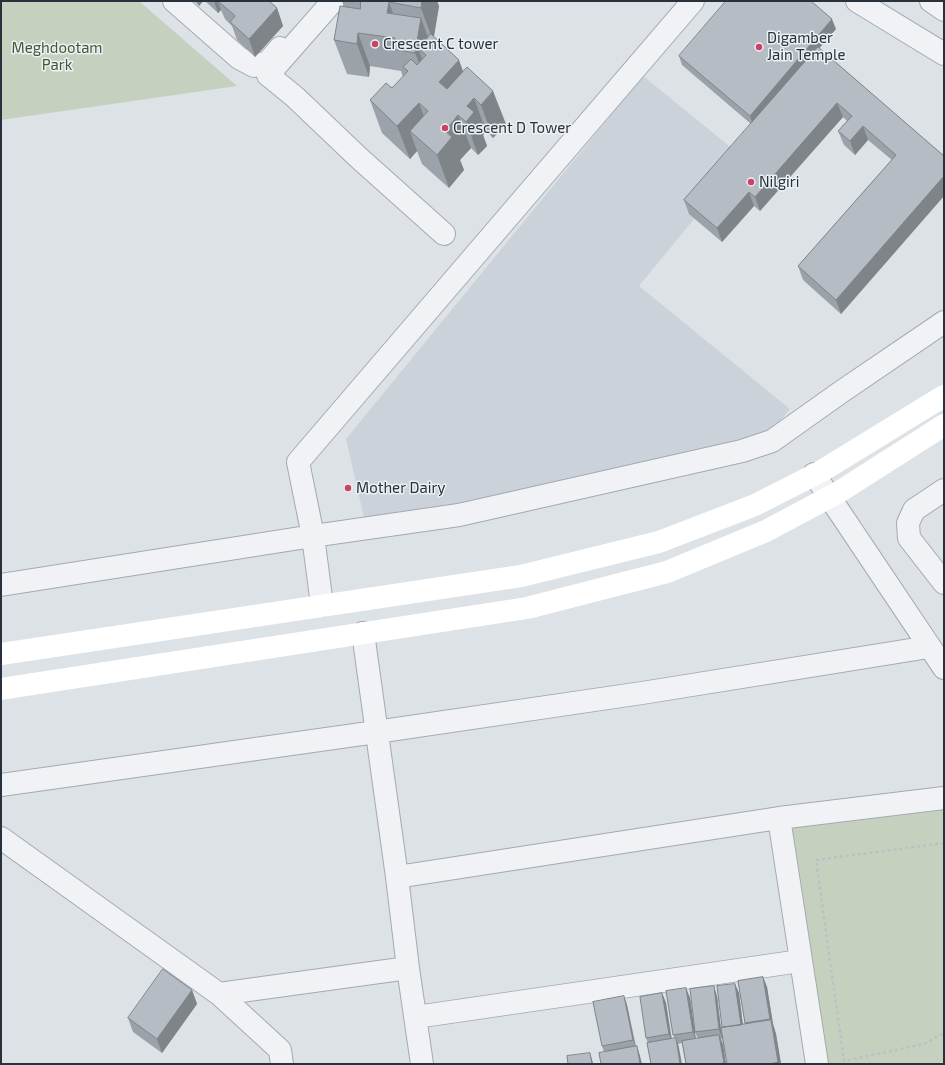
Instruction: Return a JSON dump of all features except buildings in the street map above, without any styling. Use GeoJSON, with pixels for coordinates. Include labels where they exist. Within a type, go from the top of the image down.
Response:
{"type":"FeatureCollection","features":[{"type":"Feature","properties":{"kind":"street"},"geometry":{"type":"LineString","coordinates":[[174,1],[239,58],[254,66],[268,62],[319,1]]}},
{"type":"Feature","properties":{"kind":"street"},"geometry":{"type":"LineString","coordinates":[[333,1],[268,75],[295,97],[359,158],[444,234]]}},
{"type":"Feature","properties":{"kind":"street"},"geometry":{"type":"LineString","coordinates":[[322,605],[313,536],[298,462],[693,1]]}},
{"type":"Feature","properties":{"kind":"street"},"geometry":{"type":"LineString","coordinates":[[857,1],[944,54]]}},
{"type":"Feature","properties":{"kind":"street"},"geometry":{"type":"LineString","coordinates":[[931,1],[944,10]]}},
{"type":"Feature","properties":{"kind":"street"},"geometry":{"type":"LineString","coordinates":[[1,585],[313,536],[459,515],[742,451],[772,441],[944,322]]}},
{"type":"Feature","properties":{"kind":"street"},"geometry":{"type":"LineString","coordinates":[[1,654],[521,576],[659,542],[755,505],[814,474],[944,396]]}},
{"type":"Feature","properties":{"kind":"street"},"geometry":{"type":"LineString","coordinates":[[1,689],[527,608],[667,572],[766,531],[830,497],[944,425]]}},
{"type":"Feature","properties":{"kind":"street"},"geometry":{"type":"LineString","coordinates":[[814,474],[944,668]]}},
{"type":"Feature","properties":{"kind":"street"},"geometry":{"type":"LineString","coordinates":[[944,490],[914,510],[908,523],[909,538],[944,583]]}},
{"type":"Feature","properties":{"kind":"street"},"geometry":{"type":"LineString","coordinates":[[363,633],[422,1064]]}},
{"type":"Feature","properties":{"kind":"street"},"geometry":{"type":"LineString","coordinates":[[1,785],[634,694],[929,647]]}},
{"type":"Feature","properties":{"kind":"street"},"geometry":{"type":"LineString","coordinates":[[397,877],[778,818],[944,798]]}},
{"type":"Feature","properties":{"kind":"street"},"geometry":{"type":"LineString","coordinates":[[778,818],[817,1064]]}},
{"type":"Feature","properties":{"kind":"street"},"geometry":{"type":"LineString","coordinates":[[1,838],[219,994],[280,1050],[282,1064]]}},
{"type":"Feature","properties":{"kind":"street"},"geometry":{"type":"LineString","coordinates":[[416,1017],[800,961]]}},
{"type":"Feature","properties":{"kind":"street"},"geometry":{"type":"LineString","coordinates":[[219,994],[408,968]]}},
{"type":"Feature","properties":{"kind":"path"},"geometry":{"type":"LineString","coordinates":[[944,843],[816,860],[844,1061],[924,1044],[944,1033]]}},
{"type":"Feature","properties":{"kind":"shaded area"},"geometry":{"type":"Polygon","coordinates":[[[643,76],[744,158],[639,286],[790,409],[768,435],[366,526],[346,439],[643,76]]]}},
{"type":"Feature","properties":{"kind":"green space","name":"Meghdootam Park"},"geometry":{"type":"Polygon","coordinates":[[[1,1],[139,1],[237,86],[1,120],[1,1]]]}},
{"type":"Feature","properties":{"kind":"green space"},"geometry":{"type":"Polygon","coordinates":[[[944,808],[944,1062],[935,1064],[827,1064],[790,828],[944,808]]]}},
{"type":"Feature","properties":{"kind":"place","name":"Crescent C tower"},"geometry":{"type":"Point","coordinates":[375,44]}},
{"type":"Feature","properties":{"kind":"place","name":"Digamber Jain Temple"},"geometry":{"type":"Point","coordinates":[759,47]}},
{"type":"Feature","properties":{"kind":"place","name":"Crescent D Tower"},"geometry":{"type":"Point","coordinates":[445,128]}},
{"type":"Feature","properties":{"kind":"place","name":"Nilgiri"},"geometry":{"type":"Point","coordinates":[751,182]}},
{"type":"Feature","properties":{"kind":"place","name":"Mother Dairy"},"geometry":{"type":"Point","coordinates":[348,488]}}]}
